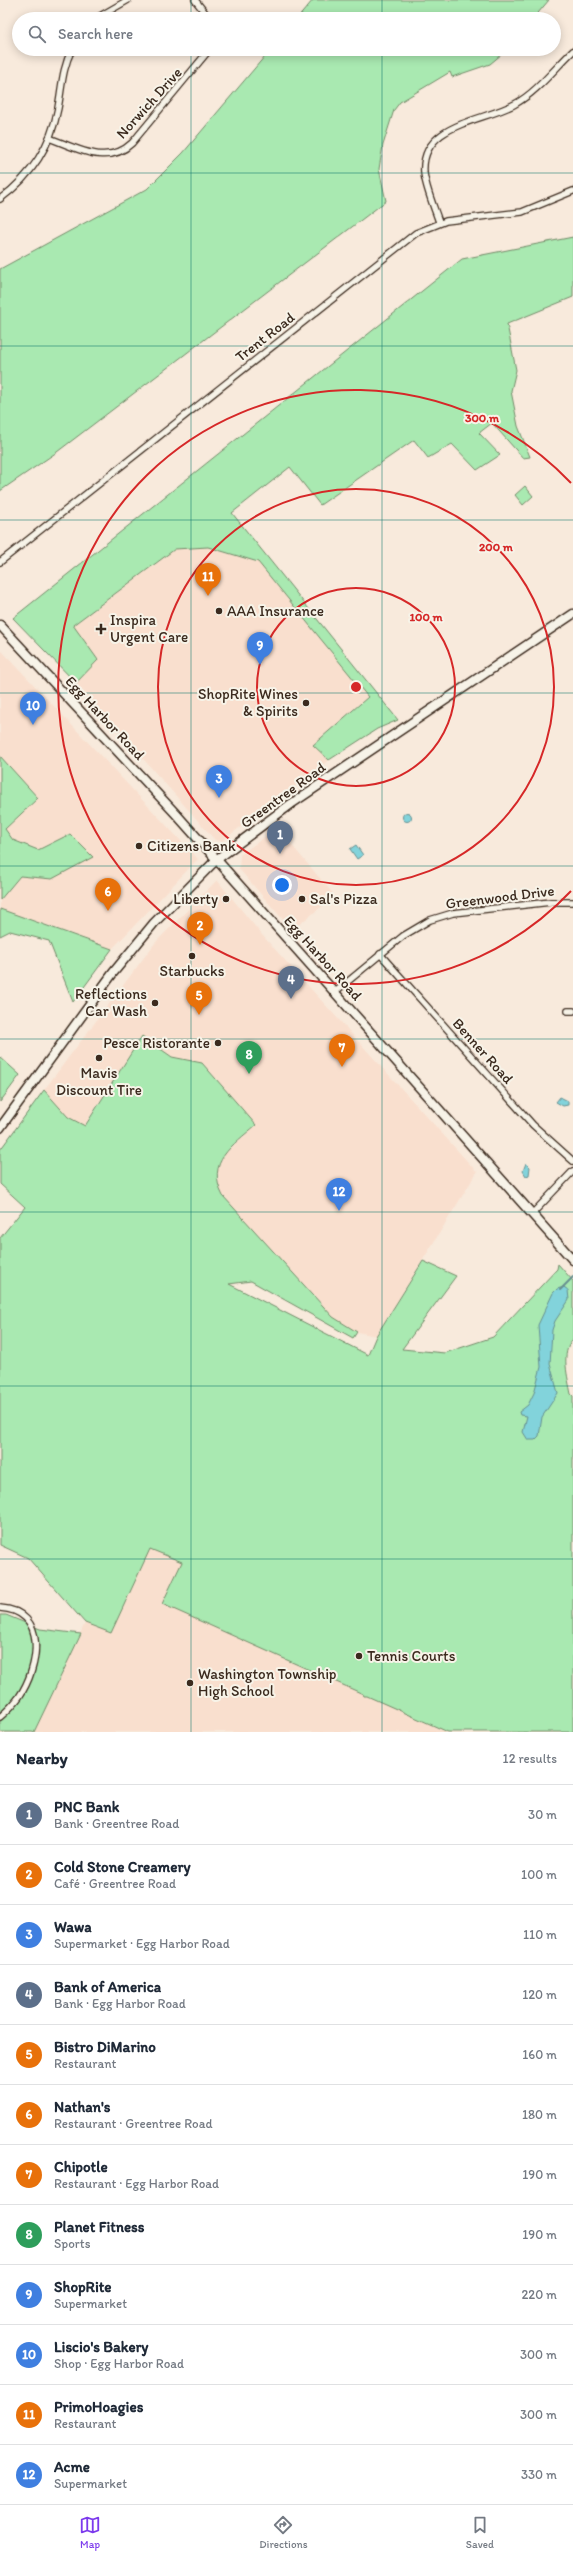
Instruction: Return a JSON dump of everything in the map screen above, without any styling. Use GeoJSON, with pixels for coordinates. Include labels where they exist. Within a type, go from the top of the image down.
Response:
{"type":"FeatureCollection","features":[{"type":"Feature","properties":{"kind":"main road","name":"Greentree Road"},"geometry":{"type":"LineString","coordinates":[[0,1128],[113,973],[154,922],[216,860],[291,804],[573,614]]}},
{"type":"Feature","properties":{"kind":"main road","name":"Egg Harbor Road"},"geometry":{"type":"LineString","coordinates":[[0,625],[216,860],[573,1260]]}},
{"type":"Feature","properties":{"kind":"street"},"geometry":{"type":"LineString","coordinates":[[107,12],[128,0]]}},
{"type":"Feature","properties":{"kind":"street"},"geometry":{"type":"LineString","coordinates":[[195,0],[204,12]]}},
{"type":"Feature","properties":{"kind":"street"},"geometry":{"type":"LineString","coordinates":[[439,222],[424,173],[425,157],[430,145],[450,129],[490,116],[516,104],[573,51]]}},
{"type":"Feature","properties":{"kind":"street"},"geometry":{"type":"LineString","coordinates":[[0,199],[28,174],[49,138],[56,115],[62,76],[69,56]]}},
{"type":"Feature","properties":{"kind":"street","name":"Norwich Drive"},"geometry":{"type":"LineString","coordinates":[[49,138],[96,155],[105,156],[121,152],[132,143],[204,56]]}},
{"type":"Feature","properties":{"kind":"street","name":"Trent Road"},"geometry":{"type":"LineString","coordinates":[[0,562],[406,240],[439,222],[522,212],[573,191]]}},
{"type":"Feature","properties":{"kind":"street","name":"Greenwood Drive"},"geometry":{"type":"LineString","coordinates":[[334,992],[380,954],[416,928],[445,915],[551,902],[573,902]]}},
{"type":"Feature","properties":{"kind":"street","name":"Benner Road"},"geometry":{"type":"LineString","coordinates":[[380,954],[533,1125],[573,1161]]}},
{"type":"Feature","properties":{"kind":"street"},"geometry":{"type":"LineString","coordinates":[[532,1214],[573,1171]]}},
{"type":"Feature","properties":{"kind":"street"},"geometry":{"type":"LineString","coordinates":[[0,1608],[14,1609],[24,1615],[33,1629],[35,1638],[35,1659],[30,1674],[19,1697],[0,1717]]}},
{"type":"Feature","properties":{"kind":"shaded area"},"geometry":{"type":"Polygon","coordinates":[[[208,547],[258,562],[368,697],[313,745],[329,760],[222,841],[215,840],[76,683],[98,660],[73,625],[175,549],[208,547]]]}},
{"type":"Feature","properties":{"kind":"shaded area"},"geometry":{"type":"Polygon","coordinates":[[[2,651],[198,859],[112,949],[0,909],[0,900],[20,876],[52,879],[70,834],[38,850],[13,840],[5,829],[38,798],[0,756],[0,653],[2,651]]]}},
{"type":"Feature","properties":{"kind":"shaded area"},"geometry":{"type":"Polygon","coordinates":[[[277,828],[335,896],[292,930],[239,869],[240,855],[277,828]]]}},
{"type":"Feature","properties":{"kind":"shaded area"},"geometry":{"type":"Polygon","coordinates":[[[217,880],[262,935],[477,1172],[376,1336],[357,1332],[333,1317],[223,1196],[219,1187],[218,1169],[224,1154],[256,1125],[202,1063],[172,1057],[142,1036],[84,1126],[68,1117],[44,1090],[155,943],[217,880]]]}},
{"type":"Feature","properties":{"kind":"shaded area"},"geometry":{"type":"Polygon","coordinates":[[[160,1255],[349,1345],[487,1419],[573,1732],[34,1732],[85,1623],[28,1558],[0,1545],[0,1304],[160,1255]]]}},
{"type":"Feature","properties":{"kind":"green space"},"geometry":{"type":"Polygon","coordinates":[[[313,0],[549,0],[539,12],[303,12],[313,0]]]}},
{"type":"Feature","properties":{"kind":"green space"},"geometry":{"type":"Polygon","coordinates":[[[265,56],[500,56],[490,64],[452,77],[450,72],[400,102],[394,110],[383,145],[379,169],[386,201],[57,452],[0,491],[0,269],[147,189],[183,153],[265,56]]]}},
{"type":"Feature","properties":{"kind":"green space"},"geometry":{"type":"Polygon","coordinates":[[[573,237],[573,297],[507,324],[516,370],[511,391],[518,426],[530,457],[523,458],[492,423],[479,433],[500,455],[477,470],[452,444],[428,458],[414,440],[320,505],[290,467],[232,513],[398,720],[377,729],[329,760],[313,745],[368,697],[258,562],[208,547],[175,549],[73,625],[98,660],[76,683],[13,618],[462,259],[573,237]]]}},
{"type":"Feature","properties":{"kind":"green space"},"geometry":{"type":"Polygon","coordinates":[[[525,486],[533,496],[523,505],[515,495],[525,486]]]}},
{"type":"Feature","properties":{"kind":"green space"},"geometry":{"type":"Polygon","coordinates":[[[0,756],[38,798],[5,829],[13,840],[38,850],[70,834],[93,857],[52,879],[20,876],[0,900],[0,756]]]}},
{"type":"Feature","properties":{"kind":"green space"},"geometry":{"type":"Polygon","coordinates":[[[0,909],[112,949],[73,1002],[49,941],[10,931],[0,936],[0,909]]]}},
{"type":"Feature","properties":{"kind":"green space"},"geometry":{"type":"Polygon","coordinates":[[[142,1036],[172,1057],[202,1063],[256,1125],[231,1147],[219,1164],[217,1173],[218,1184],[223,1196],[333,1317],[357,1332],[353,1338],[251,1281],[229,1284],[368,1355],[376,1336],[423,1261],[456,1276],[402,1349],[445,1353],[493,1337],[557,1269],[558,1264],[573,1281],[573,1340],[567,1351],[566,1366],[571,1394],[573,1396],[573,1732],[448,1732],[364,1696],[363,1694],[162,1604],[182,1562],[150,1549],[111,1633],[85,1623],[28,1558],[0,1545],[0,1238],[25,1207],[0,1184],[0,1150],[44,1090],[68,1117],[85,1126],[142,1036]]]}},
{"type":"Feature","properties":{"kind":"green space"},"geometry":{"type":"Polygon","coordinates":[[[0,1057],[20,1075],[0,1102],[0,1057]]]}},
{"type":"Feature","properties":{"kind":"green space"},"geometry":{"type":"Polygon","coordinates":[[[0,1615],[6,1615],[40,1629],[81,1634],[34,1732],[0,1732],[0,1615]]]}},
{"type":"Feature","properties":{"kind":"water"},"geometry":{"type":"Polygon","coordinates":[[[405,813],[409,813],[411,817],[409,821],[405,821],[403,819],[403,815],[405,813]]]}},
{"type":"Feature","properties":{"kind":"water"},"geometry":{"type":"Polygon","coordinates":[[[356,845],[363,855],[357,859],[350,849],[356,845]]]}},
{"type":"Feature","properties":{"kind":"water"},"geometry":{"type":"Polygon","coordinates":[[[560,1097],[568,1101],[568,1105],[563,1106],[556,1102],[560,1097]]]}},
{"type":"Feature","properties":{"kind":"water"},"geometry":{"type":"Polygon","coordinates":[[[526,1163],[530,1167],[529,1175],[526,1176],[523,1171],[526,1163]]]}},
{"type":"Feature","properties":{"kind":"water"},"geometry":{"type":"Polygon","coordinates":[[[564,1287],[568,1290],[569,1300],[555,1321],[552,1330],[550,1364],[558,1393],[542,1417],[539,1436],[535,1440],[528,1440],[523,1432],[527,1416],[520,1415],[519,1412],[528,1405],[534,1393],[541,1367],[538,1325],[553,1293],[557,1289],[564,1287]]]}},
{"type":"Feature","properties":{"kind":"waterway"},"geometry":{"type":"LineString","coordinates":[[560,1290],[573,1277]]}},
{"type":"Feature","properties":{"kind":"place","name":"PrimoHoagies"},"geometry":{"type":"Point","coordinates":[208,596]}},
{"type":"Feature","properties":{"kind":"place","name":"AAA Insurance"},"geometry":{"type":"Point","coordinates":[219,611]}},
{"type":"Feature","properties":{"kind":"place","name":"Inspira Urgent Care"},"geometry":{"type":"Point","coordinates":[101,629]}},
{"type":"Feature","properties":{"kind":"place","name":"ShopRite"},"geometry":{"type":"Point","coordinates":[260,665]}},
{"type":"Feature","properties":{"kind":"place","name":"ShopRite Wines & Spirits"},"geometry":{"type":"Point","coordinates":[306,703]}},
{"type":"Feature","properties":{"kind":"place","name":"Liscio's Bakery"},"geometry":{"type":"Point","coordinates":[33,725]}},
{"type":"Feature","properties":{"kind":"place","name":"Wawa"},"geometry":{"type":"Point","coordinates":[219,798]}},
{"type":"Feature","properties":{"kind":"place","name":"Citizens Bank"},"geometry":{"type":"Point","coordinates":[139,846]}},
{"type":"Feature","properties":{"kind":"place","name":"PNC Bank"},"geometry":{"type":"Point","coordinates":[280,854]}},
{"type":"Feature","properties":{"kind":"place","name":"Liberty"},"geometry":{"type":"Point","coordinates":[226,899]}},
{"type":"Feature","properties":{"kind":"place","name":"Sal's Pizza"},"geometry":{"type":"Point","coordinates":[302,899]}},
{"type":"Feature","properties":{"kind":"place","name":"Nathan's"},"geometry":{"type":"Point","coordinates":[108,911]}},
{"type":"Feature","properties":{"kind":"place","name":"Cold Stone Creamery"},"geometry":{"type":"Point","coordinates":[200,945]}},
{"type":"Feature","properties":{"kind":"place","name":"Starbucks"},"geometry":{"type":"Point","coordinates":[192,956]}},
{"type":"Feature","properties":{"kind":"place","name":"Bank of America"},"geometry":{"type":"Point","coordinates":[291,999]}},
{"type":"Feature","properties":{"kind":"place","name":"Reflections Car Wash"},"geometry":{"type":"Point","coordinates":[155,1003]}},
{"type":"Feature","properties":{"kind":"place","name":"Bistro DiMarino"},"geometry":{"type":"Point","coordinates":[199,1015]}},
{"type":"Feature","properties":{"kind":"place","name":"Pesce Ristorante"},"geometry":{"type":"Point","coordinates":[218,1043]}},
{"type":"Feature","properties":{"kind":"place","name":"Mavis Discount Tire"},"geometry":{"type":"Point","coordinates":[99,1058]}},
{"type":"Feature","properties":{"kind":"place","name":"Chipotle"},"geometry":{"type":"Point","coordinates":[342,1067]}},
{"type":"Feature","properties":{"kind":"place","name":"Planet Fitness"},"geometry":{"type":"Point","coordinates":[249,1074]}},
{"type":"Feature","properties":{"kind":"place","name":"Acme"},"geometry":{"type":"Point","coordinates":[339,1211]}},
{"type":"Feature","properties":{"kind":"place","name":"Tennis Courts"},"geometry":{"type":"Point","coordinates":[359,1656]}},
{"type":"Feature","properties":{"kind":"place","name":"Washington Township High School"},"geometry":{"type":"Point","coordinates":[190,1683]}}]}
